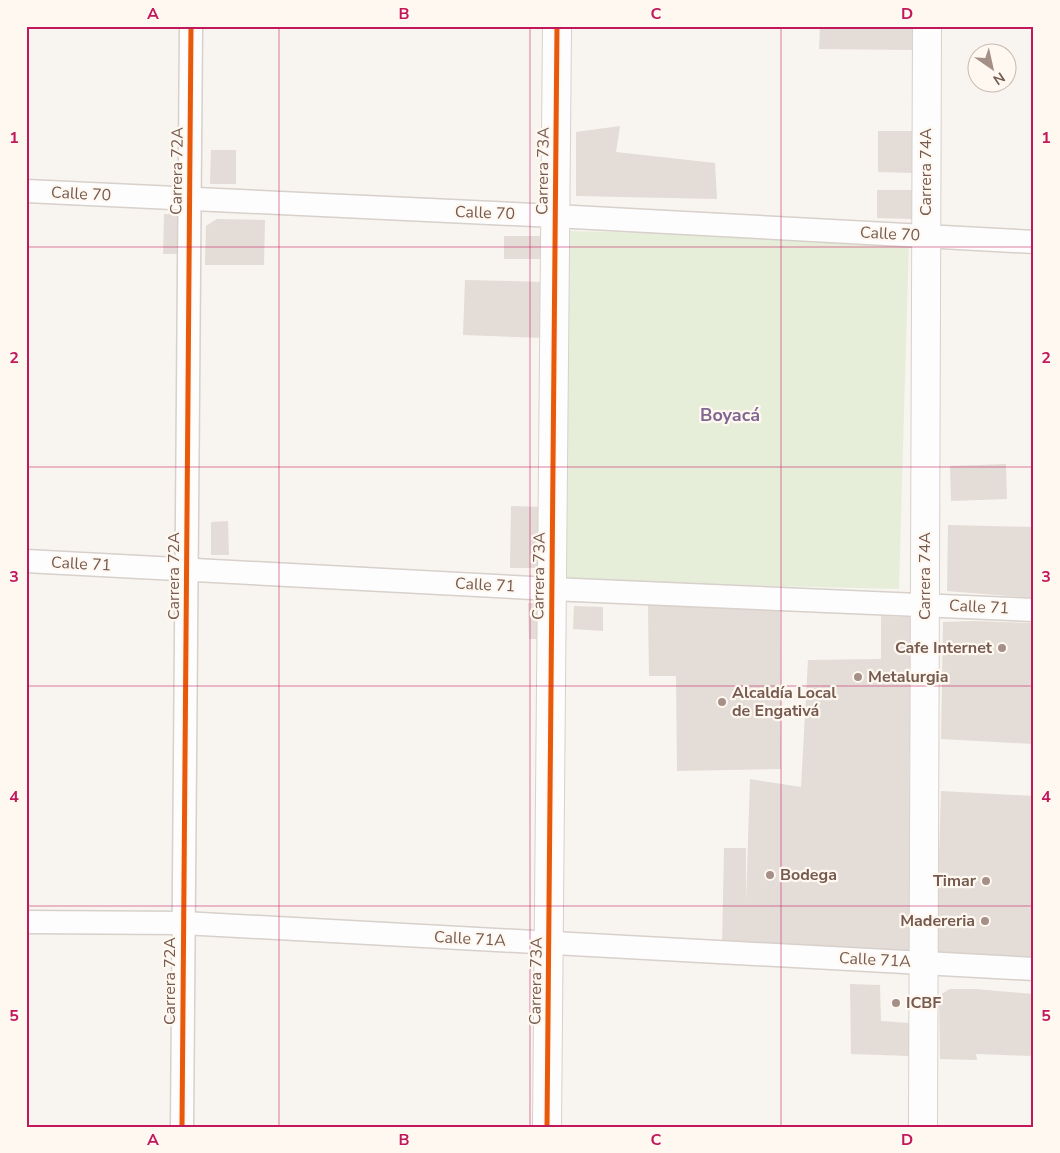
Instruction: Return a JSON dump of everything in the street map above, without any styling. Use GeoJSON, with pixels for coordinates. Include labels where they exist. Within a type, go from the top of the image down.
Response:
{"type":"FeatureCollection","features":[{"type":"Feature","properties":{"kind":"street","name":"Carrera 72A"},"geometry":{"type":"LineString","coordinates":[[182,1127],[191,26]]}},
{"type":"Feature","properties":{"kind":"street","name":"Carrera 73A"},"geometry":{"type":"LineString","coordinates":[[547,1127],[557,26]]}},
{"type":"Feature","properties":{"kind":"street","name":"Carrera 74A"},"geometry":{"type":"LineString","coordinates":[[923,1127],[927,26]]}},
{"type":"Feature","properties":{"kind":"street","name":"Calle 70"},"geometry":{"type":"LineString","coordinates":[[26,192],[555,216],[1034,242]]}},
{"type":"Feature","properties":{"kind":"street","name":"Calle 71"},"geometry":{"type":"LineString","coordinates":[[26,561],[552,589],[1034,610]]}},
{"type":"Feature","properties":{"kind":"street","name":"Calle 71A"},"geometry":{"type":"LineString","coordinates":[[26,922],[183,923],[1034,969]]}},
{"type":"Feature","properties":{"kind":"green space"},"geometry":{"type":"Polygon","coordinates":[[[569,231],[909,239],[899,589],[560,581],[569,231]]]}},
{"type":"Feature","properties":{"kind":"building"},"geometry":{"type":"Polygon","coordinates":[[[820,26],[917,26],[916,50],[819,49],[820,26]]]}},
{"type":"Feature","properties":{"kind":"building"},"geometry":{"type":"Polygon","coordinates":[[[620,126],[616,152],[715,163],[717,199],[576,196],[576,132],[620,126]]]}},
{"type":"Feature","properties":{"kind":"building"},"geometry":{"type":"Polygon","coordinates":[[[878,131],[913,131],[913,173],[878,172],[878,131]]]}},
{"type":"Feature","properties":{"kind":"building"},"geometry":{"type":"Polygon","coordinates":[[[211,150],[236,150],[236,184],[210,184],[211,150]]]}},
{"type":"Feature","properties":{"kind":"building"},"geometry":{"type":"Polygon","coordinates":[[[877,190],[913,190],[913,219],[877,218],[877,190]]]}},
{"type":"Feature","properties":{"kind":"building"},"geometry":{"type":"Polygon","coordinates":[[[164,214],[180,214],[180,254],[163,254],[164,214]]]}},
{"type":"Feature","properties":{"kind":"building"},"geometry":{"type":"Polygon","coordinates":[[[217,219],[265,220],[264,265],[205,265],[206,226],[217,219]]]}},
{"type":"Feature","properties":{"kind":"building"},"geometry":{"type":"Polygon","coordinates":[[[504,236],[549,236],[549,259],[504,259],[504,236]]]}},
{"type":"Feature","properties":{"kind":"building"},"geometry":{"type":"Polygon","coordinates":[[[465,280],[547,282],[546,338],[463,335],[465,280]]]}},
{"type":"Feature","properties":{"kind":"building"},"geometry":{"type":"Polygon","coordinates":[[[1006,464],[1007,499],[951,501],[950,466],[1006,464]]]}},
{"type":"Feature","properties":{"kind":"building"},"geometry":{"type":"Polygon","coordinates":[[[511,506],[545,507],[544,568],[510,568],[511,506]]]}},
{"type":"Feature","properties":{"kind":"building"},"geometry":{"type":"Polygon","coordinates":[[[228,521],[229,555],[211,555],[211,522],[228,521]]]}},
{"type":"Feature","properties":{"kind":"building"},"geometry":{"type":"Polygon","coordinates":[[[948,525],[1034,527],[1034,598],[947,591],[948,525]]]}},
{"type":"Feature","properties":{"kind":"building"},"geometry":{"type":"Polygon","coordinates":[[[528,603],[550,603],[551,639],[529,639],[528,603]]]}},
{"type":"Feature","properties":{"kind":"building"},"geometry":{"type":"Polygon","coordinates":[[[780,603],[781,769],[677,771],[676,676],[649,676],[648,605],[780,603]]]}},
{"type":"Feature","properties":{"kind":"building"},"geometry":{"type":"Polygon","coordinates":[[[574,606],[603,607],[603,631],[573,629],[574,606]]]}},
{"type":"Feature","properties":{"kind":"building"},"geometry":{"type":"Polygon","coordinates":[[[881,616],[910,617],[911,739],[909,763],[912,954],[722,946],[724,848],[746,848],[746,902],[750,779],[801,787],[808,660],[881,659],[881,616]]]}},
{"type":"Feature","properties":{"kind":"building"},"geometry":{"type":"Polygon","coordinates":[[[943,622],[1034,623],[1034,744],[941,739],[943,622]]]}},
{"type":"Feature","properties":{"kind":"building"},"geometry":{"type":"Polygon","coordinates":[[[941,791],[1034,796],[1034,963],[936,956],[941,791]]]}},
{"type":"Feature","properties":{"kind":"building"},"geometry":{"type":"Polygon","coordinates":[[[850,984],[880,985],[881,1021],[910,1023],[909,1056],[851,1054],[850,984]]]}},
{"type":"Feature","properties":{"kind":"building"},"geometry":{"type":"Polygon","coordinates":[[[950,989],[1034,994],[1034,1056],[976,1054],[977,1060],[940,1059],[939,999],[943,993],[950,989]]]}},
{"type":"Feature","properties":{"kind":"cycle path"},"geometry":{"type":"LineString","coordinates":[[182,1127],[191,26]]}},
{"type":"Feature","properties":{"kind":"cycle path"},"geometry":{"type":"LineString","coordinates":[[547,1127],[557,26]]}},
{"type":"Feature","properties":{"kind":"place","name":"Cafe Internet"},"geometry":{"type":"Point","coordinates":[1002,648]}},
{"type":"Feature","properties":{"kind":"place","name":"Metalurgia"},"geometry":{"type":"Point","coordinates":[858,677]}},
{"type":"Feature","properties":{"kind":"place","name":"Alcaldía Local de Engativá"},"geometry":{"type":"Point","coordinates":[722,702]}},
{"type":"Feature","properties":{"kind":"place","name":"Bodega"},"geometry":{"type":"Point","coordinates":[770,875]}},
{"type":"Feature","properties":{"kind":"place","name":"Timar"},"geometry":{"type":"Point","coordinates":[986,881]}},
{"type":"Feature","properties":{"kind":"place","name":"Madereria"},"geometry":{"type":"Point","coordinates":[985,921]}},
{"type":"Feature","properties":{"kind":"place","name":"ICBF"},"geometry":{"type":"Point","coordinates":[896,1003]}},
{"type":"Feature","properties":{"kind":"district","name":"Boyacá"},"geometry":{"type":"Point","coordinates":[730,415]}}]}
